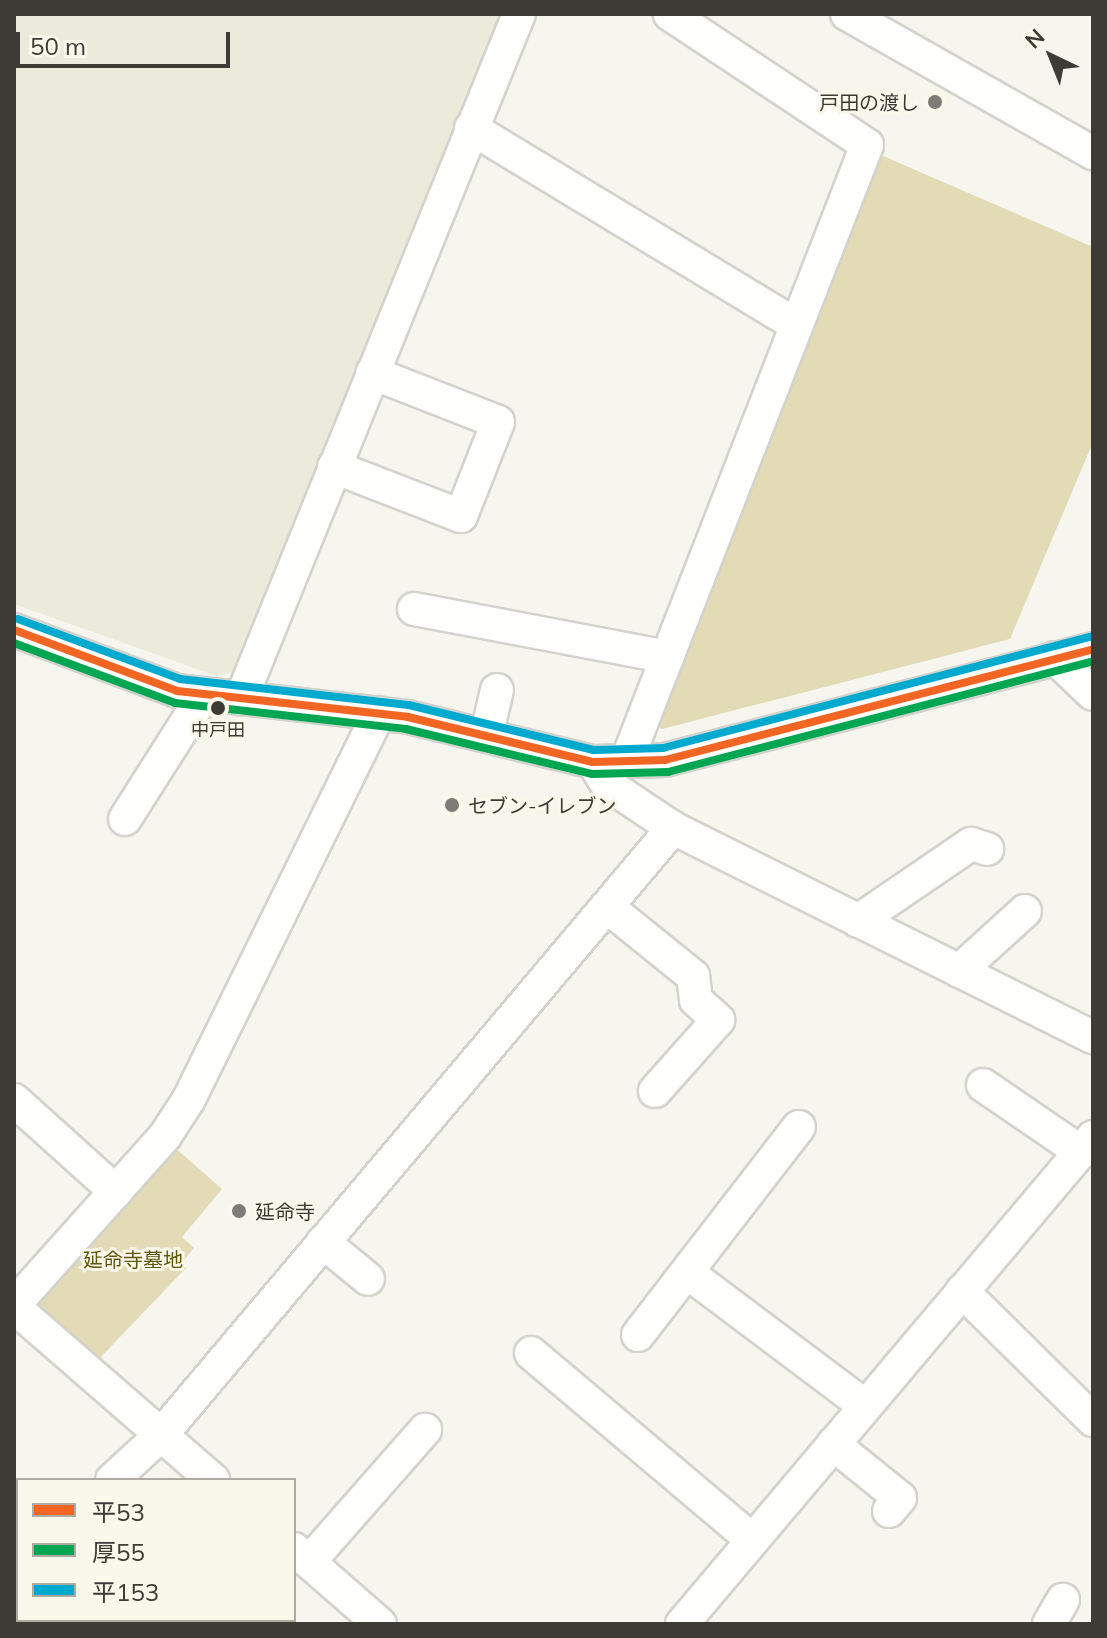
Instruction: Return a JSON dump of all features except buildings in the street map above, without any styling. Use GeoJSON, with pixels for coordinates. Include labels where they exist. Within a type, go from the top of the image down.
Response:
{"type":"FeatureCollection","features":[{"type":"Feature","properties":{"kind":"street"},"geometry":{"type":"LineString","coordinates":[[241,699],[519,14]]}},
{"type":"Feature","properties":{"kind":"street"},"geometry":{"type":"LineString","coordinates":[[627,760],[867,145],[670,14]]}},
{"type":"Feature","properties":{"kind":"street"},"geometry":{"type":"LineString","coordinates":[[847,14],[1093,153]]}},
{"type":"Feature","properties":{"kind":"street"},"geometry":{"type":"LineString","coordinates":[[471,128],[796,325]]}},
{"type":"Feature","properties":{"kind":"street"},"geometry":{"type":"LineString","coordinates":[[334,467],[461,516],[498,422],[372,373]]}},
{"type":"Feature","properties":{"kind":"street"},"geometry":{"type":"LineString","coordinates":[[414,609],[667,657]]}},
{"type":"Feature","properties":{"kind":"street"},"geometry":{"type":"LineString","coordinates":[[14,630],[203,696],[379,713],[487,733],[593,762],[665,760],[1093,649]]}},
{"type":"Feature","properties":{"kind":"street"},"geometry":{"type":"LineString","coordinates":[[1055,658],[1093,694]]}},
{"type":"Feature","properties":{"kind":"street"},"geometry":{"type":"LineString","coordinates":[[487,733],[497,690]]}},
{"type":"Feature","properties":{"kind":"street"},"geometry":{"type":"LineString","coordinates":[[125,819],[203,696]]}},
{"type":"Feature","properties":{"kind":"street"},"geometry":{"type":"LineString","coordinates":[[211,1478],[14,1306],[165,1136],[200,1080],[379,713]]}},
{"type":"Feature","properties":{"kind":"street"},"geometry":{"type":"LineString","coordinates":[[593,762],[607,784],[673,828],[1093,1037]]}},
{"type":"Feature","properties":{"kind":"street"},"geometry":{"type":"LineString","coordinates":[[114,1478],[162,1434],[610,909],[673,828]]}},
{"type":"Feature","properties":{"kind":"street"},"geometry":{"type":"LineString","coordinates":[[858,921],[971,844],[987,849]]}},
{"type":"Feature","properties":{"kind":"street"},"geometry":{"type":"LineString","coordinates":[[610,909],[693,976],[696,1000],[726,1027],[655,1091]]}},
{"type":"Feature","properties":{"kind":"street"},"geometry":{"type":"LineString","coordinates":[[959,971],[1025,911]]}},
{"type":"Feature","properties":{"kind":"street"},"geometry":{"type":"LineString","coordinates":[[682,1624],[1087,1144],[983,1085]]}},
{"type":"Feature","properties":{"kind":"street"},"geometry":{"type":"LineString","coordinates":[[14,1100],[116,1192]]}},
{"type":"Feature","properties":{"kind":"street"},"geometry":{"type":"LineString","coordinates":[[638,1335],[684,1266],[766,1183],[799,1127]]}},
{"type":"Feature","properties":{"kind":"street"},"geometry":{"type":"LineString","coordinates":[[323,1242],[368,1279]]}},
{"type":"Feature","properties":{"kind":"street"},"geometry":{"type":"LineString","coordinates":[[684,1266],[865,1406]]}},
{"type":"Feature","properties":{"kind":"street"},"geometry":{"type":"LineString","coordinates":[[962,1291],[1093,1420]]}},
{"type":"Feature","properties":{"kind":"street"},"geometry":{"type":"LineString","coordinates":[[541,1372],[634,1451],[752,1540]]}},
{"type":"Feature","properties":{"kind":"street"},"geometry":{"type":"LineString","coordinates":[[380,1624],[302,1556],[409,1435]]}},
{"type":"Feature","properties":{"kind":"street"},"geometry":{"type":"LineString","coordinates":[[833,1444],[900,1498],[889,1511]]}},
{"type":"Feature","properties":{"kind":"shaded area"},"geometry":{"type":"Polygon","coordinates":[[[14,14],[508,14],[237,671],[217,676],[14,604],[14,14]]]}},
{"type":"Feature","properties":{"kind":"green space"},"geometry":{"type":"Polygon","coordinates":[[[867,149],[1093,247],[1093,442],[1010,639],[662,729],[649,720],[867,149]]]}},
{"type":"Feature","properties":{"kind":"green space","name":"延命寺墓地"},"geometry":{"type":"Polygon","coordinates":[[[173,1146],[222,1189],[182,1237],[194,1248],[182,1262],[186,1268],[96,1362],[32,1304],[173,1146]]]}},
{"type":"Feature","properties":{"kind":"transit line","name":"平153"},"geometry":{"type":"LineString","coordinates":[[18,619],[180,679],[409,705],[594,750],[663,748],[1090,637]]}},
{"type":"Feature","properties":{"kind":"transit line","name":"平53"},"geometry":{"type":"LineString","coordinates":[[14,630],[177,691],[408,717],[593,762],[665,760],[1093,649]]}},
{"type":"Feature","properties":{"kind":"transit line","name":"厚55"},"geometry":{"type":"LineString","coordinates":[[14,643],[175,703],[406,729],[592,774],[668,772],[1093,661]]}},
{"type":"Feature","properties":{"kind":"place","name":"戸田の渡し"},"geometry":{"type":"Point","coordinates":[935,102]}},
{"type":"Feature","properties":{"kind":"place","name":"中戸田"},"geometry":{"type":"Point","coordinates":[218,708]}},
{"type":"Feature","properties":{"kind":"place","name":"セブン-イレブン"},"geometry":{"type":"Point","coordinates":[452,805]}},
{"type":"Feature","properties":{"kind":"place","name":"延命寺"},"geometry":{"type":"Point","coordinates":[239,1211]}}]}
